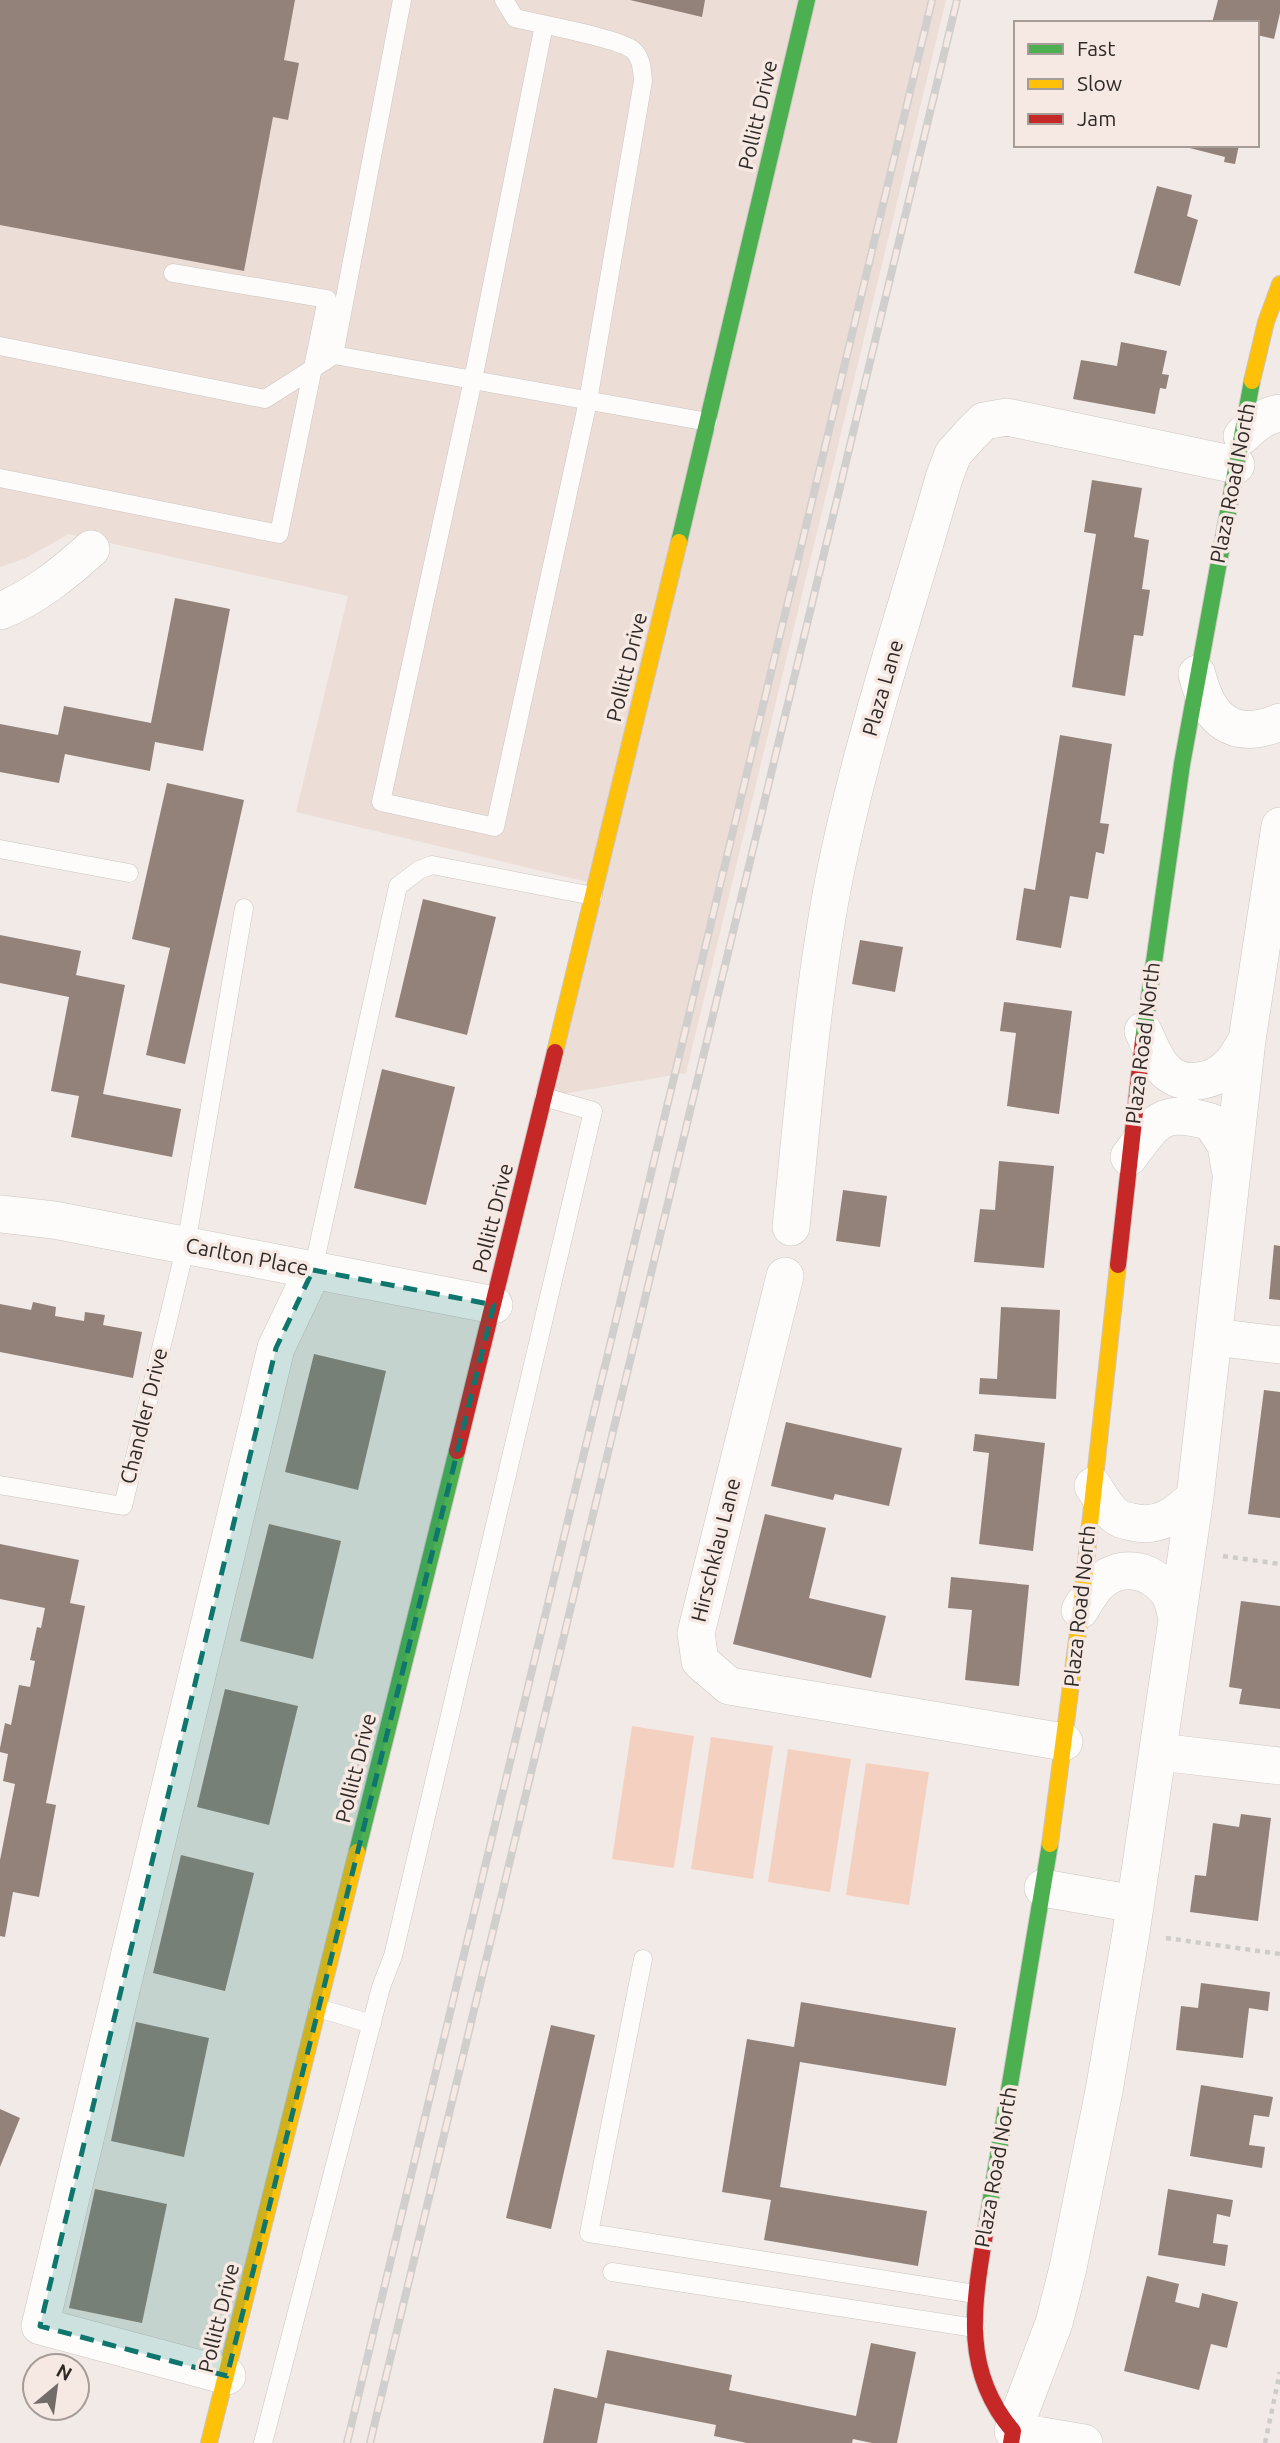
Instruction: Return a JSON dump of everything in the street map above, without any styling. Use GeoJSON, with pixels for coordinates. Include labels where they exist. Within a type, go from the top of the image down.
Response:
{"type":"FeatureCollection","features":[{"type":"Feature","properties":{"kind":"street","name":"Pollitt Drive"},"geometry":{"type":"LineString","coordinates":[[209,2443],[494,1305],[708,422],[807,0]]}},
{"type":"Feature","properties":{"kind":"street","name":"Plaza Road North"},"geometry":{"type":"LineString","coordinates":[[1012,2437],[992,2404],[981,2375],[974,2342],[975,2294],[1065,1742],[1143,1031],[1161,898],[1197,674],[1239,450],[1262,336],[1280,284]]}},
{"type":"Feature","properties":{"kind":"street"},"geometry":{"type":"LineString","coordinates":[[1239,450],[1255,423],[1280,413]]}},
{"type":"Feature","properties":{"kind":"street","name":"Plaza Lane"},"geometry":{"type":"LineString","coordinates":[[791,1227],[817,988],[839,855],[854,791],[953,454],[984,421],[1007,417],[1239,450]]}},
{"type":"Feature","properties":{"kind":"street"},"geometry":{"type":"LineString","coordinates":[[0,611],[53,582],[91,549]]}},
{"type":"Feature","properties":{"kind":"street"},"geometry":{"type":"LineString","coordinates":[[1197,674],[1202,696],[1212,713],[1226,724],[1244,729],[1266,728],[1280,722]]}},
{"type":"Feature","properties":{"kind":"street"},"geometry":{"type":"LineString","coordinates":[[1084,2443],[1012,2437],[1051,2334],[1068,2268],[1104,2091],[1133,1919],[1195,1497],[1247,1040],[1273,910],[1280,826]]}},
{"type":"Feature","properties":{"kind":"street"},"geometry":{"type":"LineString","coordinates":[[1143,1031],[1154,1056],[1169,1074],[1191,1082],[1209,1079],[1228,1068],[1247,1040]]}},
{"type":"Feature","properties":{"kind":"street"},"geometry":{"type":"LineString","coordinates":[[1129,1157],[1146,1133],[1162,1119],[1187,1116],[1211,1122],[1226,1145],[1231,1177]]}},
{"type":"Feature","properties":{"kind":"street","name":"Carlton Place"},"geometry":{"type":"LineString","coordinates":[[0,1214],[54,1220],[494,1305]]}},
{"type":"Feature","properties":{"kind":"street"},"geometry":{"type":"LineString","coordinates":[[227,2376],[40,2326],[276,1348],[313,1270]]}},
{"type":"Feature","properties":{"kind":"street","name":"Hirschklau Lane"},"geometry":{"type":"LineString","coordinates":[[785,1276],[695,1633],[699,1661],[729,1686],[1065,1742]]}},
{"type":"Feature","properties":{"kind":"street"},"geometry":{"type":"LineString","coordinates":[[1214,1337],[1280,1345]]}},
{"type":"Feature","properties":{"kind":"street"},"geometry":{"type":"LineString","coordinates":[[1093,1486],[1118,1518],[1138,1524],[1159,1523],[1178,1514],[1195,1497]]}},
{"type":"Feature","properties":{"kind":"street"},"geometry":{"type":"LineString","coordinates":[[1080,1609],[1095,1586],[1112,1573],[1133,1570],[1154,1577],[1170,1594],[1177,1618]]}},
{"type":"Feature","properties":{"kind":"street"},"geometry":{"type":"LineString","coordinates":[[1159,1752],[1280,1766]]}},
{"type":"Feature","properties":{"kind":"street"},"geometry":{"type":"LineString","coordinates":[[1043,1888],[1133,1919]]}},
{"type":"Feature","properties":{"kind":"lane"},"geometry":{"type":"LineString","coordinates":[[334,355],[402,0]]}},
{"type":"Feature","properties":{"kind":"lane"},"geometry":{"type":"LineString","coordinates":[[503,0],[515,18],[544,25],[618,43],[634,51],[641,65],[643,81],[588,401],[495,827],[381,802],[473,380],[544,25]]}},
{"type":"Feature","properties":{"kind":"lane"},"geometry":{"type":"LineString","coordinates":[[0,478],[279,534],[327,299],[173,273]]}},
{"type":"Feature","properties":{"kind":"lane"},"geometry":{"type":"LineString","coordinates":[[0,346],[265,399],[334,355],[708,422]]}},
{"type":"Feature","properties":{"kind":"lane"},"geometry":{"type":"LineString","coordinates":[[0,849],[129,873]]}},
{"type":"Feature","properties":{"kind":"lane"},"geometry":{"type":"LineString","coordinates":[[313,1270],[398,886],[419,870],[432,865],[593,896]]}},
{"type":"Feature","properties":{"kind":"lane"},"geometry":{"type":"LineString","coordinates":[[186,1245],[244,908]]}},
{"type":"Feature","properties":{"kind":"lane"},"geometry":{"type":"LineString","coordinates":[[263,2443],[381,1987],[393,1955],[593,1111],[544,1097]]}},
{"type":"Feature","properties":{"kind":"lane","name":"Chandler Drive"},"geometry":{"type":"LineString","coordinates":[[0,1485],[122,1506],[186,1245]]}},
{"type":"Feature","properties":{"kind":"lane"},"geometry":{"type":"LineString","coordinates":[[643,1959],[589,2233],[975,2294]]}},
{"type":"Feature","properties":{"kind":"lane"},"geometry":{"type":"LineString","coordinates":[[318,2008],[372,2024]]}},
{"type":"Feature","properties":{"kind":"lane"},"geometry":{"type":"LineString","coordinates":[[612,2272],[975,2328]]}},
{"type":"Feature","properties":{"kind":"path"},"geometry":{"type":"LineString","coordinates":[[1187,1551],[1280,1564]]}},
{"type":"Feature","properties":{"kind":"path"},"geometry":{"type":"LineString","coordinates":[[1133,1919],[1280,1954]]}},
{"type":"Feature","properties":{"kind":"path"},"geometry":{"type":"LineString","coordinates":[[1265,2443],[1280,2372]]}},
{"type":"Feature","properties":{"kind":"highlighted area"},"geometry":{"type":"Polygon","coordinates":[[[313,1270],[494,1305],[227,2376],[40,2326],[276,1348],[313,1270]]]}},
{"type":"Feature","properties":{"kind":"shaded area"},"geometry":{"type":"Polygon","coordinates":[[[0,0],[946,0],[686,1073],[544,1097],[596,884],[296,812],[348,596],[69,534],[24,559],[0,567],[0,0]]]}},
{"type":"Feature","properties":{"kind":"shaded area"},"geometry":{"type":"Polygon","coordinates":[[[632,1726],[694,1736],[674,1868],[612,1859],[632,1726]]]}},
{"type":"Feature","properties":{"kind":"shaded area"},"geometry":{"type":"Polygon","coordinates":[[[711,1737],[773,1746],[753,1879],[691,1869],[711,1737]]]}},
{"type":"Feature","properties":{"kind":"shaded area"},"geometry":{"type":"Polygon","coordinates":[[[788,1749],[851,1759],[830,1892],[768,1882],[788,1749]]]}},
{"type":"Feature","properties":{"kind":"shaded area"},"geometry":{"type":"Polygon","coordinates":[[[866,1763],[929,1772],[909,1905],[846,1895],[866,1763]]]}},
{"type":"Feature","properties":{"kind":"building"},"geometry":{"type":"Polygon","coordinates":[[[0,0],[295,0],[284,60],[299,63],[288,120],[273,117],[244,271],[0,225],[0,0]]]}},
{"type":"Feature","properties":{"kind":"building"},"geometry":{"type":"Polygon","coordinates":[[[630,0],[705,0],[702,17],[630,0]]]}},
{"type":"Feature","properties":{"kind":"building"},"geometry":{"type":"Polygon","coordinates":[[[1218,0],[1280,0],[1274,39],[1259,35],[1259,21],[1213,21],[1218,0]]]}},
{"type":"Feature","properties":{"kind":"building"},"geometry":{"type":"Polygon","coordinates":[[[1186,147],[1239,147],[1235,164],[1224,162],[1225,157],[1186,147]]]}},
{"type":"Feature","properties":{"kind":"building"},"geometry":{"type":"Polygon","coordinates":[[[1157,186],[1192,195],[1187,216],[1198,220],[1180,286],[1134,273],[1157,186]]]}},
{"type":"Feature","properties":{"kind":"building"},"geometry":{"type":"Polygon","coordinates":[[[1121,342],[1167,351],[1162,374],[1169,375],[1166,389],[1160,388],[1155,414],[1073,399],[1081,360],[1117,366],[1121,342]]]}},
{"type":"Feature","properties":{"kind":"building"},"geometry":{"type":"Polygon","coordinates":[[[1092,480],[1142,488],[1134,537],[1149,540],[1142,589],[1150,590],[1143,636],[1134,635],[1125,696],[1072,687],[1096,534],[1084,532],[1092,480]]]}},
{"type":"Feature","properties":{"kind":"building"},"geometry":{"type":"Polygon","coordinates":[[[175,598],[230,609],[203,751],[155,742],[150,771],[65,754],[59,783],[0,772],[0,724],[58,735],[64,706],[151,723],[175,598]]]}},
{"type":"Feature","properties":{"kind":"building"},"geometry":{"type":"Polygon","coordinates":[[[1060,735],[1112,744],[1100,823],[1109,824],[1104,854],[1096,852],[1088,899],[1070,896],[1061,948],[1016,940],[1024,888],[1035,890],[1060,735]]]}},
{"type":"Feature","properties":{"kind":"building"},"geometry":{"type":"Polygon","coordinates":[[[167,783],[244,800],[185,1064],[146,1055],[170,948],[132,939],[167,783]]]}},
{"type":"Feature","properties":{"kind":"building"},"geometry":{"type":"Polygon","coordinates":[[[423,899],[496,917],[467,1035],[395,1017],[423,899]]]}},
{"type":"Feature","properties":{"kind":"building"},"geometry":{"type":"Polygon","coordinates":[[[0,935],[81,951],[76,975],[125,985],[103,1094],[181,1109],[172,1157],[71,1137],[79,1096],[51,1091],[69,997],[0,983],[0,935]]]}},
{"type":"Feature","properties":{"kind":"building"},"geometry":{"type":"Polygon","coordinates":[[[860,940],[903,947],[895,992],[852,984],[860,940]]]}},
{"type":"Feature","properties":{"kind":"building"},"geometry":{"type":"Polygon","coordinates":[[[1004,1002],[1072,1011],[1059,1114],[1007,1106],[1016,1033],[1000,1031],[1004,1002]]]}},
{"type":"Feature","properties":{"kind":"building"},"geometry":{"type":"Polygon","coordinates":[[[382,1069],[455,1087],[426,1205],[354,1188],[382,1069]]]}},
{"type":"Feature","properties":{"kind":"building"},"geometry":{"type":"Polygon","coordinates":[[[999,1161],[1054,1166],[1044,1268],[974,1262],[980,1209],[995,1210],[999,1161]]]}},
{"type":"Feature","properties":{"kind":"building"},"geometry":{"type":"Polygon","coordinates":[[[843,1190],[887,1196],[880,1247],[836,1241],[843,1190]]]}},
{"type":"Feature","properties":{"kind":"building"},"geometry":{"type":"Polygon","coordinates":[[[1274,1245],[1280,1246],[1280,1300],[1269,1299],[1274,1245]]]}},
{"type":"Feature","properties":{"kind":"building"},"geometry":{"type":"Polygon","coordinates":[[[33,1302],[56,1307],[55,1316],[84,1321],[85,1312],[105,1315],[103,1325],[142,1332],[133,1378],[0,1352],[0,1304],[31,1310],[33,1302]]]}},
{"type":"Feature","properties":{"kind":"building"},"geometry":{"type":"Polygon","coordinates":[[[1001,1307],[1060,1310],[1056,1399],[979,1394],[980,1378],[997,1379],[1001,1307]]]}},
{"type":"Feature","properties":{"kind":"building"},"geometry":{"type":"Polygon","coordinates":[[[314,1354],[386,1371],[358,1490],[285,1472],[314,1354]]]}},
{"type":"Feature","properties":{"kind":"building"},"geometry":{"type":"Polygon","coordinates":[[[1264,1390],[1280,1392],[1280,1518],[1248,1514],[1264,1390]]]}},
{"type":"Feature","properties":{"kind":"building"},"geometry":{"type":"Polygon","coordinates":[[[786,1422],[902,1448],[889,1506],[835,1494],[833,1500],[771,1486],[786,1422]]]}},
{"type":"Feature","properties":{"kind":"building"},"geometry":{"type":"Polygon","coordinates":[[[975,1434],[1045,1443],[1033,1551],[979,1544],[989,1453],[973,1451],[975,1434]]]}},
{"type":"Feature","properties":{"kind":"building"},"geometry":{"type":"Polygon","coordinates":[[[765,1514],[826,1528],[809,1598],[886,1616],[871,1678],[733,1644],[765,1514]]]}},
{"type":"Feature","properties":{"kind":"building"},"geometry":{"type":"Polygon","coordinates":[[[269,1524],[341,1541],[313,1659],[240,1641],[269,1524]]]}},
{"type":"Feature","properties":{"kind":"building"},"geometry":{"type":"Polygon","coordinates":[[[0,1544],[79,1560],[70,1603],[85,1606],[46,1803],[56,1805],[39,1897],[13,1892],[5,1937],[0,1936],[0,1860],[15,1784],[3,1781],[8,1754],[0,1752],[0,1748],[5,1723],[11,1725],[19,1685],[30,1687],[35,1661],[30,1660],[37,1627],[41,1628],[45,1608],[0,1599],[0,1544]]]}},
{"type":"Feature","properties":{"kind":"building"},"geometry":{"type":"Polygon","coordinates":[[[951,1577],[1029,1585],[1019,1686],[965,1680],[972,1610],[948,1608],[951,1577]]]}},
{"type":"Feature","properties":{"kind":"building"},"geometry":{"type":"Polygon","coordinates":[[[1241,1601],[1280,1606],[1280,1709],[1239,1704],[1242,1689],[1229,1687],[1241,1601]]]}},
{"type":"Feature","properties":{"kind":"building"},"geometry":{"type":"Polygon","coordinates":[[[225,1689],[298,1706],[269,1825],[197,1807],[225,1689]]]}},
{"type":"Feature","properties":{"kind":"building"},"geometry":{"type":"Polygon","coordinates":[[[1241,1814],[1271,1818],[1258,1921],[1190,1912],[1195,1875],[1206,1876],[1213,1823],[1239,1827],[1241,1814]]]}},
{"type":"Feature","properties":{"kind":"building"},"geometry":{"type":"Polygon","coordinates":[[[181,1855],[254,1873],[225,1991],[153,1973],[181,1855]]]}},
{"type":"Feature","properties":{"kind":"building"},"geometry":{"type":"Polygon","coordinates":[[[1201,1983],[1270,1992],[1268,2011],[1249,2008],[1243,2058],[1176,2050],[1181,2006],[1198,2008],[1201,1983]]]}},
{"type":"Feature","properties":{"kind":"building"},"geometry":{"type":"Polygon","coordinates":[[[801,2002],[956,2028],[946,2086],[800,2062],[780,2187],[927,2211],[918,2266],[764,2240],[771,2200],[722,2192],[747,2039],[794,2047],[801,2002]]]}},
{"type":"Feature","properties":{"kind":"building"},"geometry":{"type":"Polygon","coordinates":[[[136,2022],[209,2038],[184,2157],[111,2141],[136,2022]]]}},
{"type":"Feature","properties":{"kind":"building"},"geometry":{"type":"Polygon","coordinates":[[[551,2025],[595,2035],[551,2229],[506,2218],[551,2025]]]}},
{"type":"Feature","properties":{"kind":"building"},"geometry":{"type":"Polygon","coordinates":[[[1201,2085],[1273,2097],[1269,2117],[1254,2115],[1249,2145],[1265,2147],[1262,2168],[1190,2156],[1201,2085]]]}},
{"type":"Feature","properties":{"kind":"building"},"geometry":{"type":"Polygon","coordinates":[[[0,2109],[20,2118],[0,2167],[0,2109]]]}},
{"type":"Feature","properties":{"kind":"building"},"geometry":{"type":"Polygon","coordinates":[[[95,2189],[167,2204],[142,2323],[69,2308],[95,2189]]]}},
{"type":"Feature","properties":{"kind":"building"},"geometry":{"type":"Polygon","coordinates":[[[1168,2189],[1233,2200],[1230,2217],[1217,2214],[1213,2243],[1228,2245],[1225,2266],[1158,2255],[1168,2189]]]}},
{"type":"Feature","properties":{"kind":"building"},"geometry":{"type":"Polygon","coordinates":[[[1147,2276],[1179,2284],[1175,2302],[1199,2308],[1202,2293],[1238,2302],[1227,2348],[1211,2344],[1199,2390],[1124,2371],[1147,2276]]]}},
{"type":"Feature","properties":{"kind":"building"},"geometry":{"type":"Polygon","coordinates":[[[871,2343],[916,2352],[897,2443],[872,2443],[853,2439],[852,2443],[747,2443],[714,2436],[716,2425],[605,2403],[597,2443],[543,2443],[554,2388],[597,2398],[607,2350],[732,2375],[729,2390],[856,2416],[871,2343]]]}},
{"type":"Feature","properties":{"kind":"railway"},"geometry":{"type":"LineString","coordinates":[[347,2443],[932,0]]}},
{"type":"Feature","properties":{"kind":"railway"},"geometry":{"type":"LineString","coordinates":[[370,2443],[957,0]]}},
{"type":"Feature","properties":{"kind":"traffic: fast"},"geometry":{"type":"LineString","coordinates":[[679,542],[807,0]]}},
{"type":"Feature","properties":{"kind":"traffic: fast"},"geometry":{"type":"LineString","coordinates":[[1143,1040],[1182,764],[1252,381]]}},
{"type":"Feature","properties":{"kind":"traffic: fast"},"geometry":{"type":"LineString","coordinates":[[357,1852],[457,1451]]}},
{"type":"Feature","properties":{"kind":"traffic: fast"},"geometry":{"type":"LineString","coordinates":[[986,2228],[1050,1844]]}},
{"type":"Feature","properties":{"kind":"traffic: slow"},"geometry":{"type":"LineString","coordinates":[[1252,381],[1266,322],[1280,284]]}},
{"type":"Feature","properties":{"kind":"traffic: slow"},"geometry":{"type":"LineString","coordinates":[[555,1052],[679,542]]}},
{"type":"Feature","properties":{"kind":"traffic: slow"},"geometry":{"type":"LineString","coordinates":[[1050,1844],[1080,1617],[1118,1265]]}},
{"type":"Feature","properties":{"kind":"traffic: slow"},"geometry":{"type":"LineString","coordinates":[[209,2443],[357,1852]]}},
{"type":"Feature","properties":{"kind":"traffic: jam"},"geometry":{"type":"LineString","coordinates":[[1118,1265],[1143,1040]]}},
{"type":"Feature","properties":{"kind":"traffic: jam"},"geometry":{"type":"LineString","coordinates":[[457,1451],[555,1052]]}},
{"type":"Feature","properties":{"kind":"traffic: jam"},"geometry":{"type":"LineString","coordinates":[[986,2228],[975,2308],[975,2334],[985,2384],[996,2408],[1013,2431],[1011,2443]]}}]}
